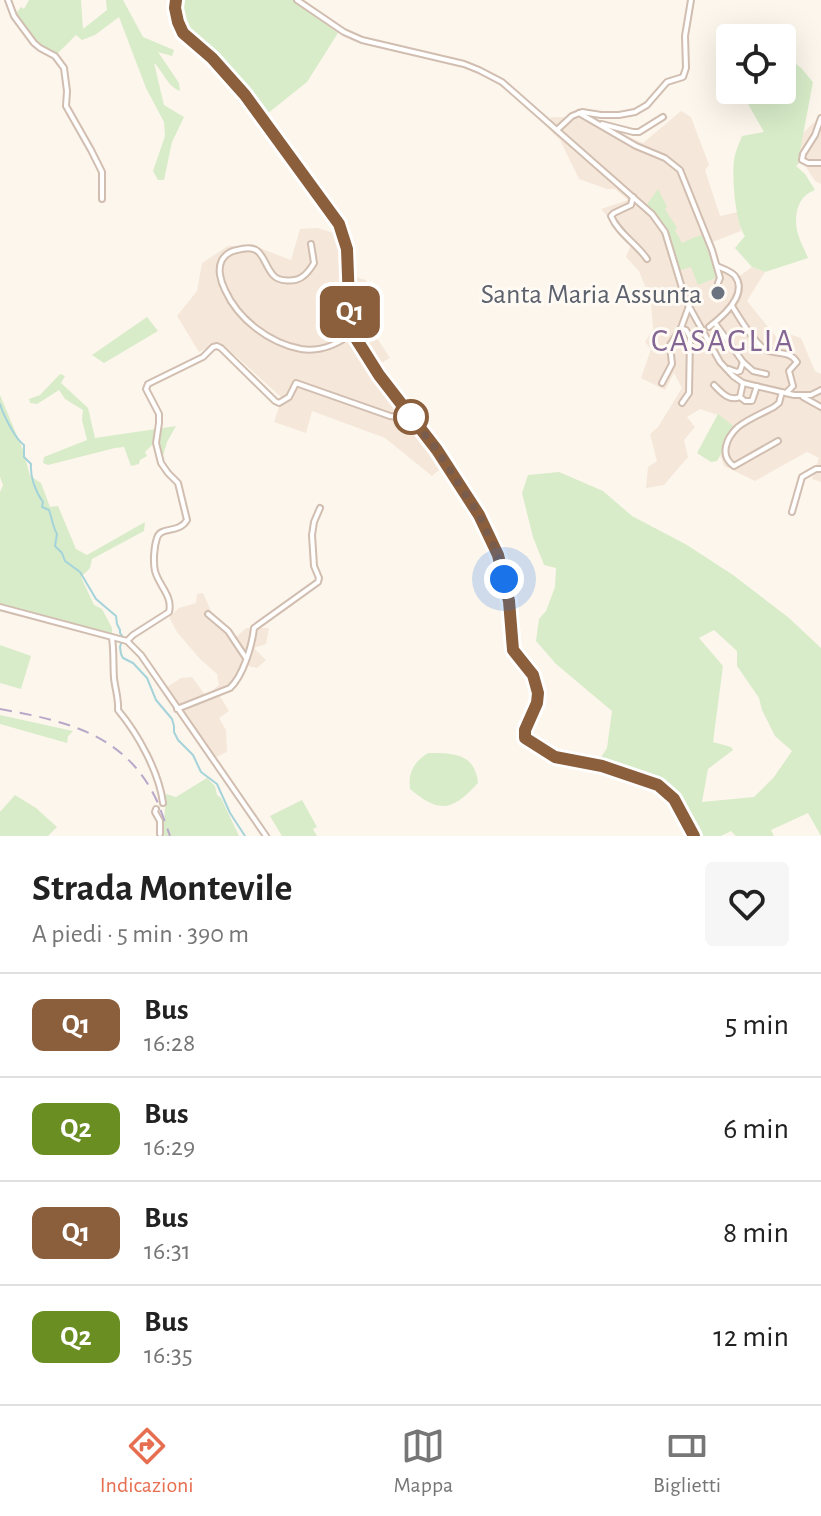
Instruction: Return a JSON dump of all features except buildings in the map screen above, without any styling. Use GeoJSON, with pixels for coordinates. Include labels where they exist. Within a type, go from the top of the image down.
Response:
{"type":"FeatureCollection","features":[{"type":"Feature","properties":{"kind":"street"},"geometry":{"type":"LineString","coordinates":[[8,0],[14,16],[34,43],[55,56],[64,68],[66,106],[102,172],[102,199]]}},
{"type":"Feature","properties":{"kind":"street"},"geometry":{"type":"LineString","coordinates":[[176,0],[175,8],[183,33],[212,58],[245,95],[339,224],[347,249],[350,329],[379,375],[437,450],[479,515],[498,555],[509,601],[513,650],[533,675],[538,693],[525,738],[555,757],[602,766],[658,785],[674,799],[694,836]]}},
{"type":"Feature","properties":{"kind":"street"},"geometry":{"type":"LineString","coordinates":[[297,0],[344,32],[362,40],[464,64],[502,82],[652,214],[665,232],[689,306],[733,376],[743,383],[800,396],[821,390]]}},
{"type":"Feature","properties":{"kind":"street"},"geometry":{"type":"LineString","coordinates":[[557,130],[572,116],[582,112],[601,115],[635,112],[647,105],[667,82],[683,77],[691,0]]}},
{"type":"Feature","properties":{"kind":"street"},"geometry":{"type":"LineString","coordinates":[[579,113],[636,146],[665,158],[680,170],[710,243],[720,278],[718,283]]}},
{"type":"Feature","properties":{"kind":"street"},"geometry":{"type":"LineString","coordinates":[[600,124],[639,132],[663,117]]}},
{"type":"Feature","properties":{"kind":"street"},"geometry":{"type":"LineString","coordinates":[[821,118],[802,160],[814,165],[821,163]]}},
{"type":"Feature","properties":{"kind":"street"},"geometry":{"type":"LineString","coordinates":[[633,197],[631,205],[611,216],[613,223],[647,259]]}},
{"type":"Feature","properties":{"kind":"street"},"geometry":{"type":"LineString","coordinates":[[311,244],[314,263],[301,278],[295,280],[279,279],[273,275],[260,252],[240,249],[231,252],[220,267],[221,281],[229,299],[249,324],[287,345],[303,349],[324,348],[341,342],[352,333]]}},
{"type":"Feature","properties":{"kind":"street"},"geometry":{"type":"LineString","coordinates":[[709,327],[732,306],[738,291],[737,278],[733,273],[717,266]]}},
{"type":"Feature","properties":{"kind":"street"},"geometry":{"type":"LineString","coordinates":[[662,383],[672,364],[670,345],[681,328],[689,306]]}},
{"type":"Feature","properties":{"kind":"street"},"geometry":{"type":"LineString","coordinates":[[732,306],[763,348],[790,355],[797,362],[789,371],[793,386],[774,407],[736,428],[724,455],[729,464],[738,465],[778,441]]}},
{"type":"Feature","properties":{"kind":"street"},"geometry":{"type":"LineString","coordinates":[[715,323],[743,362],[753,371],[766,374]]}},
{"type":"Feature","properties":{"kind":"street"},"geometry":{"type":"LineString","coordinates":[[681,328],[690,337],[689,393],[682,403]]}},
{"type":"Feature","properties":{"kind":"street"},"geometry":{"type":"LineString","coordinates":[[127,641],[169,612],[170,600],[155,572],[157,536],[160,532],[183,526],[187,520],[178,483],[161,463],[156,443],[159,414],[146,389],[148,384],[203,357],[217,346],[279,403],[289,397],[296,383],[390,416],[405,418],[409,415]]}},
{"type":"Feature","properties":{"kind":"street"},"geometry":{"type":"LineString","coordinates":[[724,366],[737,372],[743,367],[743,362]]}},
{"type":"Feature","properties":{"kind":"street"},"geometry":{"type":"LineString","coordinates":[[740,397],[743,383]]}},
{"type":"Feature","properties":{"kind":"street"},"geometry":{"type":"LineString","coordinates":[[714,385],[730,399],[740,397]]}},
{"type":"Feature","properties":{"kind":"street"},"geometry":{"type":"LineString","coordinates":[[740,397],[752,401],[757,386]]}},
{"type":"Feature","properties":{"kind":"street"},"geometry":{"type":"LineString","coordinates":[[800,396],[821,407]]}},
{"type":"Feature","properties":{"kind":"street"},"geometry":{"type":"LineString","coordinates":[[792,512],[802,477],[821,469]]}},
{"type":"Feature","properties":{"kind":"street"},"geometry":{"type":"LineString","coordinates":[[177,709],[230,688],[237,682],[254,628],[318,582],[312,535],[320,508]]}},
{"type":"Feature","properties":{"kind":"street"},"geometry":{"type":"LineString","coordinates":[[0,607],[127,641],[141,655],[266,836]]}},
{"type":"Feature","properties":{"kind":"street"},"geometry":{"type":"LineString","coordinates":[[208,614],[228,631],[246,658]]}},
{"type":"Feature","properties":{"kind":"street"},"geometry":{"type":"LineString","coordinates":[[114,638],[118,710],[138,737],[162,790],[163,803]]}},
{"type":"Feature","properties":{"kind":"street"},"geometry":{"type":"LineString","coordinates":[[156,809],[160,834]]}},
{"type":"Feature","properties":{"kind":"shaded area","name":"CASAGLIA"},"geometry":{"type":"Polygon","coordinates":[[[681,111],[691,117],[709,165],[705,170],[720,216],[738,212],[741,231],[710,243],[717,266],[737,278],[752,267],[765,272],[747,301],[781,343],[786,333],[801,338],[815,371],[821,374],[821,482],[812,479],[819,458],[807,452],[755,481],[724,466],[720,454],[725,449],[718,415],[700,409],[687,417],[695,427],[684,440],[688,457],[664,485],[646,488],[648,467],[657,461],[650,434],[658,427],[682,388],[674,373],[665,390],[641,378],[651,349],[645,342],[653,329],[651,301],[639,271],[626,257],[631,245],[601,209],[628,200],[615,189],[579,179],[560,140],[548,128],[551,117],[584,118],[643,143],[681,111]]]}},
{"type":"Feature","properties":{"kind":"shaded area"},"geometry":{"type":"Polygon","coordinates":[[[821,116],[821,184],[815,181],[799,156],[802,134],[821,116]]]}},
{"type":"Feature","properties":{"kind":"shaded area"},"geometry":{"type":"Polygon","coordinates":[[[318,228],[339,235],[349,275],[366,280],[365,320],[390,358],[374,367],[437,450],[450,461],[432,476],[385,438],[312,411],[306,433],[274,422],[282,398],[218,342],[199,352],[177,316],[197,291],[202,263],[228,246],[257,247],[291,260],[300,229],[318,228]]]}},
{"type":"Feature","properties":{"kind":"shaded area"},"geometry":{"type":"Polygon","coordinates":[[[203,593],[214,618],[234,639],[246,628],[269,628],[266,644],[254,648],[266,660],[257,668],[244,665],[237,682],[218,693],[229,711],[219,718],[226,730],[227,752],[212,759],[164,689],[181,678],[192,677],[206,696],[219,685],[217,674],[177,632],[169,617],[179,608],[196,603],[197,594],[203,593]]]}},
{"type":"Feature","properties":{"kind":"green space"},"geometry":{"type":"Polygon","coordinates":[[[29,0],[81,0],[83,29],[107,10],[106,0],[123,0],[143,37],[174,50],[172,56],[158,52],[179,83],[180,91],[172,86],[154,63],[164,105],[184,117],[172,142],[164,180],[158,180],[153,171],[165,136],[164,122],[146,88],[119,17],[95,35],[82,40],[76,35],[55,56],[40,48],[14,16],[21,7],[24,9],[29,0]]]}},
{"type":"Feature","properties":{"kind":"green space"},"geometry":{"type":"Polygon","coordinates":[[[182,0],[292,0],[338,33],[307,82],[262,118],[212,58],[215,56],[190,33],[182,0]]]}},
{"type":"Feature","properties":{"kind":"green space"},"geometry":{"type":"Polygon","coordinates":[[[796,64],[813,82],[799,156],[802,160],[796,166],[815,190],[800,202],[796,214],[798,234],[808,258],[765,272],[752,267],[735,248],[745,236],[735,200],[733,168],[742,136],[764,132],[748,104],[796,104],[796,64]]]}},
{"type":"Feature","properties":{"kind":"green space"},"geometry":{"type":"Polygon","coordinates":[[[658,189],[682,243],[703,235],[718,277],[698,285],[691,267],[678,271],[665,232],[645,207],[658,189]]]}},
{"type":"Feature","properties":{"kind":"green space"},"geometry":{"type":"Polygon","coordinates":[[[147,317],[158,331],[104,363],[92,355],[147,317]]]}},
{"type":"Feature","properties":{"kind":"green space"},"geometry":{"type":"Polygon","coordinates":[[[60,374],[65,376],[61,383],[88,408],[95,438],[176,426],[161,463],[154,443],[139,464],[131,466],[124,447],[48,465],[43,463],[44,457],[87,440],[83,410],[65,399],[59,390],[37,404],[30,403],[29,399],[40,395],[60,374]]]}},
{"type":"Feature","properties":{"kind":"green space"},"geometry":{"type":"Polygon","coordinates":[[[0,395],[23,450],[30,476],[41,483],[50,507],[58,506],[76,549],[87,555],[145,522],[144,531],[92,559],[90,568],[81,577],[94,605],[102,609],[112,628],[112,638],[0,607],[0,492],[3,485],[0,477],[0,395]]]}},
{"type":"Feature","properties":{"kind":"green space"},"geometry":{"type":"Polygon","coordinates":[[[718,414],[736,428],[717,461],[711,462],[697,453],[718,414]]]}},
{"type":"Feature","properties":{"kind":"green space"},"geometry":{"type":"Polygon","coordinates":[[[559,472],[603,491],[632,516],[687,545],[733,575],[789,618],[821,648],[821,836],[808,813],[771,830],[774,836],[736,836],[731,831],[721,836],[696,836],[676,796],[662,786],[596,765],[607,748],[612,711],[556,664],[536,641],[539,619],[546,611],[555,587],[556,568],[544,565],[533,537],[522,493],[528,475],[559,472]],[[714,630],[699,638],[723,666],[713,742],[733,750],[708,769],[702,802],[754,797],[774,777],[792,751],[775,736],[759,698],[737,666],[737,651],[714,630]]]}},
{"type":"Feature","properties":{"kind":"green space"},"geometry":{"type":"Polygon","coordinates":[[[0,645],[31,656],[21,689],[0,683],[0,645]]]}},
{"type":"Feature","properties":{"kind":"green space"},"geometry":{"type":"Polygon","coordinates":[[[0,715],[73,731],[67,743],[0,724],[0,715]]]}},
{"type":"Feature","properties":{"kind":"green space"},"geometry":{"type":"Polygon","coordinates":[[[428,753],[446,753],[467,760],[476,773],[478,783],[461,799],[446,806],[420,797],[410,789],[410,777],[419,760],[428,753]]]}},
{"type":"Feature","properties":{"kind":"green space"},"geometry":{"type":"Polygon","coordinates":[[[207,778],[215,786],[239,836],[163,836],[166,794],[176,797],[207,778]]]}},
{"type":"Feature","properties":{"kind":"green space"},"geometry":{"type":"Polygon","coordinates":[[[15,795],[57,827],[48,836],[0,836],[0,812],[15,795]]]}},
{"type":"Feature","properties":{"kind":"green space"},"geometry":{"type":"Polygon","coordinates":[[[302,800],[317,827],[313,829],[317,836],[282,836],[270,816],[302,800]]]}},
{"type":"Feature","properties":{"kind":"waterway"},"geometry":{"type":"LineString","coordinates":[[0,404],[13,432],[24,445],[24,457],[31,464],[32,478],[43,502],[42,507],[49,510],[57,534],[55,546],[65,561],[80,572],[96,599],[116,616],[123,637],[120,647],[123,658],[133,663],[147,678],[156,700],[172,719],[178,740],[193,755],[201,772],[217,784],[245,836]]}},
{"type":"Feature","properties":{"kind":"railway"},"geometry":{"type":"LineString","coordinates":[[0,709],[71,726],[111,746],[129,760],[144,778],[157,801],[170,836]]}},
{"type":"Feature","properties":{"kind":"bus line","name":"Q1"},"geometry":{"type":"LineString","coordinates":[[176,0],[175,8],[183,33],[212,58],[245,95],[339,224],[347,249],[350,329],[379,375],[437,450],[479,515],[498,555],[509,601],[513,650],[533,675],[538,693],[525,738],[563,760],[602,766],[658,785],[674,799],[694,836]]}},
{"type":"Feature","properties":{"kind":"place","name":"Santa Maria Assunta"},"geometry":{"type":"Point","coordinates":[718,293]}},
{"type":"Feature","properties":{"kind":"district","name":"CASAGLIA"},"geometry":{"type":"Point","coordinates":[723,340]}},
{"type":"Feature","properties":{"kind":"route"},"geometry":{"type":"LineString","coordinates":[[411,417],[409,415],[437,450],[479,515],[498,555],[504,579]]}}]}
